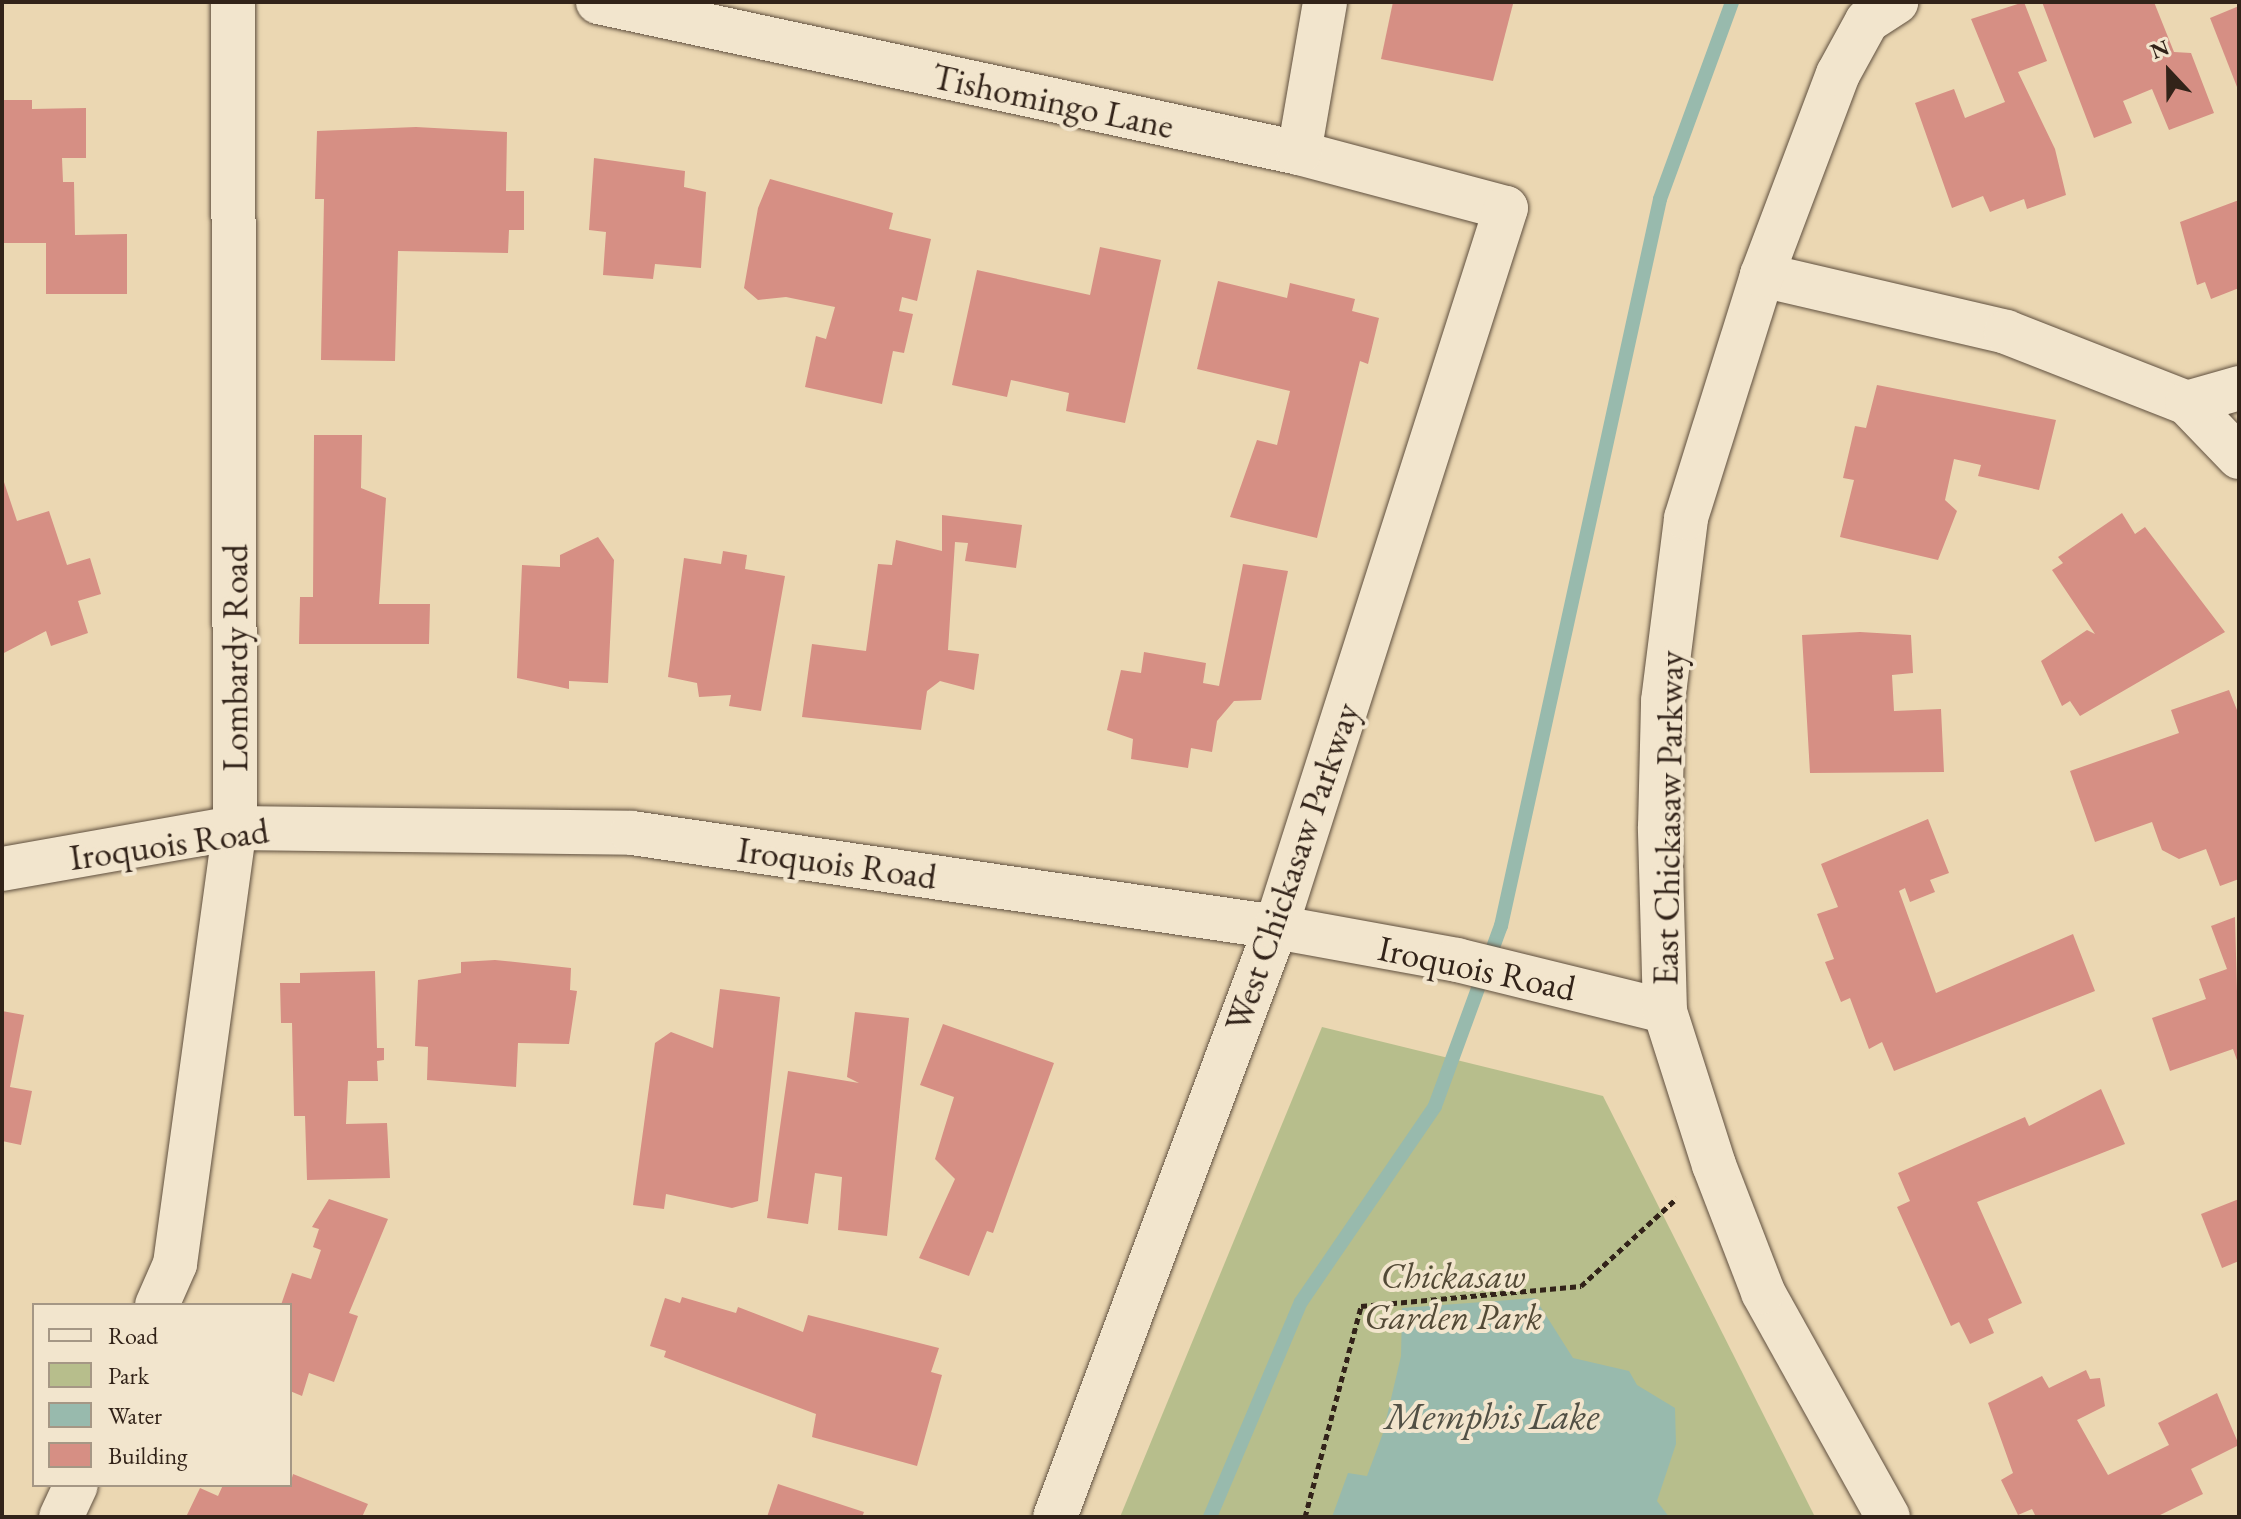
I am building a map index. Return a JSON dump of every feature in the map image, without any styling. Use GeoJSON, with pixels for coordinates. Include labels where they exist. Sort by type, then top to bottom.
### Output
{"type":"FeatureCollection","features":[{"type":"Feature","properties":{"kind":"street","name":"Lombardy Road"},"geometry":{"type":"LineString","coordinates":[[158,1303],[175,1264],[235,828],[233,2]]}},
{"type":"Feature","properties":{"kind":"street","name":"Tishomingo Lane"},"geometry":{"type":"LineString","coordinates":[[598,2],[691,12],[1299,153],[1506,208]]}},
{"type":"Feature","properties":{"kind":"street"},"geometry":{"type":"LineString","coordinates":[[1299,153],[1325,2]]}},
{"type":"Feature","properties":{"kind":"street","name":"East Chickasaw Parkway"},"geometry":{"type":"LineString","coordinates":[[1888,1517],[1763,1292],[1714,1165],[1665,1011],[1663,701],[1686,518],[1762,275],[1838,74],[1867,21],[1896,2]]}},
{"type":"Feature","properties":{"kind":"street","name":"West Chickasaw Parkway"},"geometry":{"type":"LineString","coordinates":[[1055,1517],[1276,927],[1506,208]]}},
{"type":"Feature","properties":{"kind":"street"},"geometry":{"type":"LineString","coordinates":[[1762,275],[2006,332],[2187,403],[2239,457]]}},
{"type":"Feature","properties":{"kind":"street"},"geometry":{"type":"LineString","coordinates":[[2187,403],[2239,388]]}},
{"type":"Feature","properties":{"kind":"street","name":"Iroquois Road"},"geometry":{"type":"LineString","coordinates":[[2,869],[235,828],[632,833],[1276,927],[1457,960],[1665,1011]]}},
{"type":"Feature","properties":{"kind":"street"},"geometry":{"type":"LineString","coordinates":[[61,1517],[75,1487]]}},
{"type":"Feature","properties":{"kind":"path"},"geometry":{"type":"LineString","coordinates":[[1305,1517],[1361,1306],[1581,1286],[1714,1165]]}},
{"type":"Feature","properties":{"kind":"green space","name":"Chickasaw Garden Park"},"geometry":{"type":"Polygon","coordinates":[[[1322,1027],[1603,1096],[1815,1517],[1120,1517],[1322,1027]]]}},
{"type":"Feature","properties":{"kind":"water","name":"Memphis Lake"},"geometry":{"type":"Polygon","coordinates":[[[1535,1298],[1573,1358],[1629,1371],[1637,1385],[1675,1408],[1676,1444],[1657,1501],[1669,1517],[1332,1517],[1348,1473],[1367,1476],[1383,1433],[1401,1356],[1402,1308],[1535,1298]]]}},
{"type":"Feature","properties":{"kind":"building"},"geometry":{"type":"Polygon","coordinates":[[[1393,2],[1513,4],[1493,81],[1381,59],[1393,2]]]}},
{"type":"Feature","properties":{"kind":"building"},"geometry":{"type":"Polygon","coordinates":[[[2024,2],[2047,61],[2018,72],[2055,149],[2066,195],[2027,209],[2024,199],[1990,212],[1983,196],[1952,208],[1915,103],[1954,89],[1965,118],[2005,102],[1971,19],[2024,2]]]}},
{"type":"Feature","properties":{"kind":"building"},"geometry":{"type":"Polygon","coordinates":[[[2042,2],[2154,2],[2174,52],[2191,53],[2214,113],[2169,130],[2152,89],[2123,101],[2132,123],[2094,138],[2042,2]]]}},
{"type":"Feature","properties":{"kind":"building"},"geometry":{"type":"Polygon","coordinates":[[[2239,6],[2239,92],[2210,18],[2239,6]]]}},
{"type":"Feature","properties":{"kind":"building"},"geometry":{"type":"Polygon","coordinates":[[[2,100],[32,100],[32,109],[86,108],[86,158],[62,158],[63,182],[74,182],[75,235],[127,234],[127,294],[46,294],[46,243],[2,243],[2,100]]]}},
{"type":"Feature","properties":{"kind":"building"},"geometry":{"type":"Polygon","coordinates":[[[416,127],[507,132],[506,191],[524,191],[524,230],[509,230],[508,253],[398,251],[395,361],[321,360],[324,199],[315,199],[317,131],[416,127]]]}},
{"type":"Feature","properties":{"kind":"building"},"geometry":{"type":"Polygon","coordinates":[[[594,158],[685,171],[684,187],[706,192],[701,268],[655,264],[653,279],[603,275],[606,232],[589,230],[594,158]]]}},
{"type":"Feature","properties":{"kind":"building"},"geometry":{"type":"Polygon","coordinates":[[[770,179],[893,213],[889,229],[931,239],[917,301],[902,297],[899,311],[913,314],[904,353],[893,351],[882,404],[805,387],[816,336],[826,339],[835,307],[786,297],[758,300],[744,288],[758,208],[770,179]]]}},
{"type":"Feature","properties":{"kind":"building"},"geometry":{"type":"Polygon","coordinates":[[[2239,200],[2239,288],[2211,299],[2205,282],[2197,285],[2180,222],[2239,200]]]}},
{"type":"Feature","properties":{"kind":"building"},"geometry":{"type":"Polygon","coordinates":[[[1100,247],[1161,260],[1125,423],[1066,411],[1069,393],[1011,380],[1007,397],[952,385],[977,270],[1090,295],[1100,247]]]}},
{"type":"Feature","properties":{"kind":"building"},"geometry":{"type":"Polygon","coordinates":[[[1218,281],[1287,298],[1290,283],[1355,299],[1352,311],[1379,318],[1368,364],[1360,361],[1317,538],[1230,517],[1257,440],[1277,445],[1290,391],[1197,369],[1218,281]]]}},
{"type":"Feature","properties":{"kind":"building"},"geometry":{"type":"Polygon","coordinates":[[[1877,385],[2056,420],[2039,490],[1978,476],[1981,465],[1954,459],[1945,500],[1957,511],[1938,560],[1840,537],[1854,480],[1843,478],[1855,426],[1866,428],[1877,385]]]}},
{"type":"Feature","properties":{"kind":"building"},"geometry":{"type":"Polygon","coordinates":[[[314,435],[362,435],[361,488],[386,498],[379,604],[430,604],[429,644],[299,644],[300,597],[313,597],[314,435]]]}},
{"type":"Feature","properties":{"kind":"building"},"geometry":{"type":"Polygon","coordinates":[[[2,476],[17,521],[49,511],[67,565],[90,558],[101,594],[78,601],[88,633],[51,646],[46,631],[2,654],[2,476]]]}},
{"type":"Feature","properties":{"kind":"building"},"geometry":{"type":"Polygon","coordinates":[[[2122,513],[2135,534],[2145,527],[2225,632],[2080,716],[2070,701],[2062,706],[2041,661],[2087,630],[2095,634],[2052,570],[2063,563],[2058,557],[2122,513]]]}},
{"type":"Feature","properties":{"kind":"building"},"geometry":{"type":"Polygon","coordinates":[[[942,515],[1022,525],[1016,568],[965,561],[968,543],[955,542],[948,650],[979,654],[974,690],[940,681],[927,691],[921,730],[802,717],[812,644],[866,651],[878,564],[892,565],[896,540],[942,551],[942,515]]]}},
{"type":"Feature","properties":{"kind":"building"},"geometry":{"type":"Polygon","coordinates":[[[598,537],[614,560],[608,683],[569,681],[569,689],[517,678],[522,565],[560,567],[560,555],[598,537]]]}},
{"type":"Feature","properties":{"kind":"building"},"geometry":{"type":"Polygon","coordinates":[[[723,551],[747,555],[745,569],[785,576],[761,711],[729,706],[731,695],[699,697],[697,683],[668,677],[684,558],[721,564],[723,551]]]}},
{"type":"Feature","properties":{"kind":"building"},"geometry":{"type":"Polygon","coordinates":[[[1243,564],[1288,571],[1261,700],[1234,701],[1217,721],[1212,752],[1191,748],[1188,768],[1131,759],[1133,739],[1107,730],[1121,670],[1141,673],[1144,652],[1206,663],[1203,683],[1219,686],[1243,564]]]}},
{"type":"Feature","properties":{"kind":"building"},"geometry":{"type":"Polygon","coordinates":[[[1860,632],[1911,635],[1913,673],[1892,675],[1894,711],[1941,709],[1944,772],[1810,773],[1802,635],[1860,632]]]}},
{"type":"Feature","properties":{"kind":"building"},"geometry":{"type":"Polygon","coordinates":[[[2229,690],[2239,715],[2239,879],[2220,886],[2206,849],[2179,859],[2162,850],[2152,822],[2095,842],[2070,771],[2179,733],[2171,710],[2229,690]]]}},
{"type":"Feature","properties":{"kind":"building"},"geometry":{"type":"Polygon","coordinates":[[[1928,819],[1949,873],[1930,880],[1935,892],[1910,902],[1905,888],[1899,891],[1936,993],[2073,934],[2095,991],[1894,1071],[1882,1042],[1869,1049],[1850,998],[1841,1002],[1825,962],[1834,959],[1817,914],[1838,907],[1821,864],[1928,819]]]}},
{"type":"Feature","properties":{"kind":"building"},"geometry":{"type":"Polygon","coordinates":[[[2235,917],[2239,1066],[2233,1049],[2170,1071],[2152,1018],[2206,999],[2199,979],[2227,969],[2211,926],[2235,917]]]}},
{"type":"Feature","properties":{"kind":"building"},"geometry":{"type":"Polygon","coordinates":[[[495,960],[571,968],[570,990],[577,991],[569,1044],[518,1043],[516,1087],[427,1080],[428,1047],[415,1046],[418,980],[461,973],[461,962],[495,960]]]}},
{"type":"Feature","properties":{"kind":"building"},"geometry":{"type":"Polygon","coordinates":[[[375,971],[377,1048],[384,1048],[384,1060],[377,1061],[378,1081],[348,1081],[346,1124],[387,1123],[390,1178],[307,1180],[305,1116],[294,1116],[292,1023],[281,1023],[280,983],[300,983],[300,973],[375,971]]]}},
{"type":"Feature","properties":{"kind":"building"},"geometry":{"type":"Polygon","coordinates":[[[720,989],[780,997],[758,1201],[732,1208],[666,1194],[664,1209],[633,1205],[655,1043],[671,1032],[713,1048],[720,989]]]}},
{"type":"Feature","properties":{"kind":"building"},"geometry":{"type":"Polygon","coordinates":[[[2,1011],[24,1015],[10,1087],[32,1091],[21,1145],[2,1141],[2,1011]]]}},
{"type":"Feature","properties":{"kind":"building"},"geometry":{"type":"Polygon","coordinates":[[[855,1012],[909,1018],[887,1236],[838,1230],[842,1177],[815,1173],[808,1224],[767,1218],[788,1071],[859,1083],[847,1077],[855,1012]]]}},
{"type":"Feature","properties":{"kind":"building"},"geometry":{"type":"Polygon","coordinates":[[[943,1024],[1054,1063],[993,1233],[987,1231],[969,1276],[919,1258],[955,1179],[935,1159],[954,1097],[920,1085],[943,1024]]]}},
{"type":"Feature","properties":{"kind":"building"},"geometry":{"type":"Polygon","coordinates":[[[2101,1089],[2125,1144],[1977,1202],[2022,1303],[1988,1319],[1994,1333],[1970,1344],[1959,1322],[1951,1326],[1897,1207],[1910,1201],[1898,1173],[2025,1117],[2029,1126],[2101,1089]]]}},
{"type":"Feature","properties":{"kind":"building"},"geometry":{"type":"Polygon","coordinates":[[[329,1199],[388,1219],[349,1313],[358,1316],[334,1382],[309,1373],[302,1396],[292,1392],[292,1303],[282,1303],[292,1273],[311,1279],[321,1250],[313,1247],[319,1229],[312,1227],[329,1199]]]}},
{"type":"Feature","properties":{"kind":"building"},"geometry":{"type":"Polygon","coordinates":[[[2239,1199],[2239,1261],[2222,1268],[2201,1214],[2239,1199]]]}},
{"type":"Feature","properties":{"kind":"building"},"geometry":{"type":"Polygon","coordinates":[[[682,1297],[736,1313],[738,1307],[803,1332],[808,1315],[939,1348],[931,1372],[942,1375],[917,1466],[812,1437],[816,1414],[664,1357],[666,1351],[650,1346],[665,1298],[680,1303],[682,1297]]]}},
{"type":"Feature","properties":{"kind":"building"},"geometry":{"type":"Polygon","coordinates":[[[2086,1370],[2090,1379],[2100,1378],[2105,1406],[2077,1420],[2108,1475],[2169,1445],[2158,1423],[2217,1393],[2239,1445],[2191,1469],[2203,1494],[2156,1517],[2036,1517],[2032,1509],[2018,1515],[2001,1480],[2013,1473],[1988,1403],[2042,1376],[2049,1388],[2086,1370]]]}},
{"type":"Feature","properties":{"kind":"building"},"geometry":{"type":"Polygon","coordinates":[[[293,1474],[368,1504],[362,1517],[186,1517],[200,1488],[218,1496],[222,1487],[292,1487],[293,1474]]]}},
{"type":"Feature","properties":{"kind":"building"},"geometry":{"type":"Polygon","coordinates":[[[778,1484],[864,1512],[862,1517],[767,1517],[778,1484]]]}},
{"type":"Feature","properties":{"kind":"waterway"},"geometry":{"type":"LineString","coordinates":[[1210,1517],[1301,1302],[1435,1106],[1501,926],[1660,199],[1732,2]]}}]}
